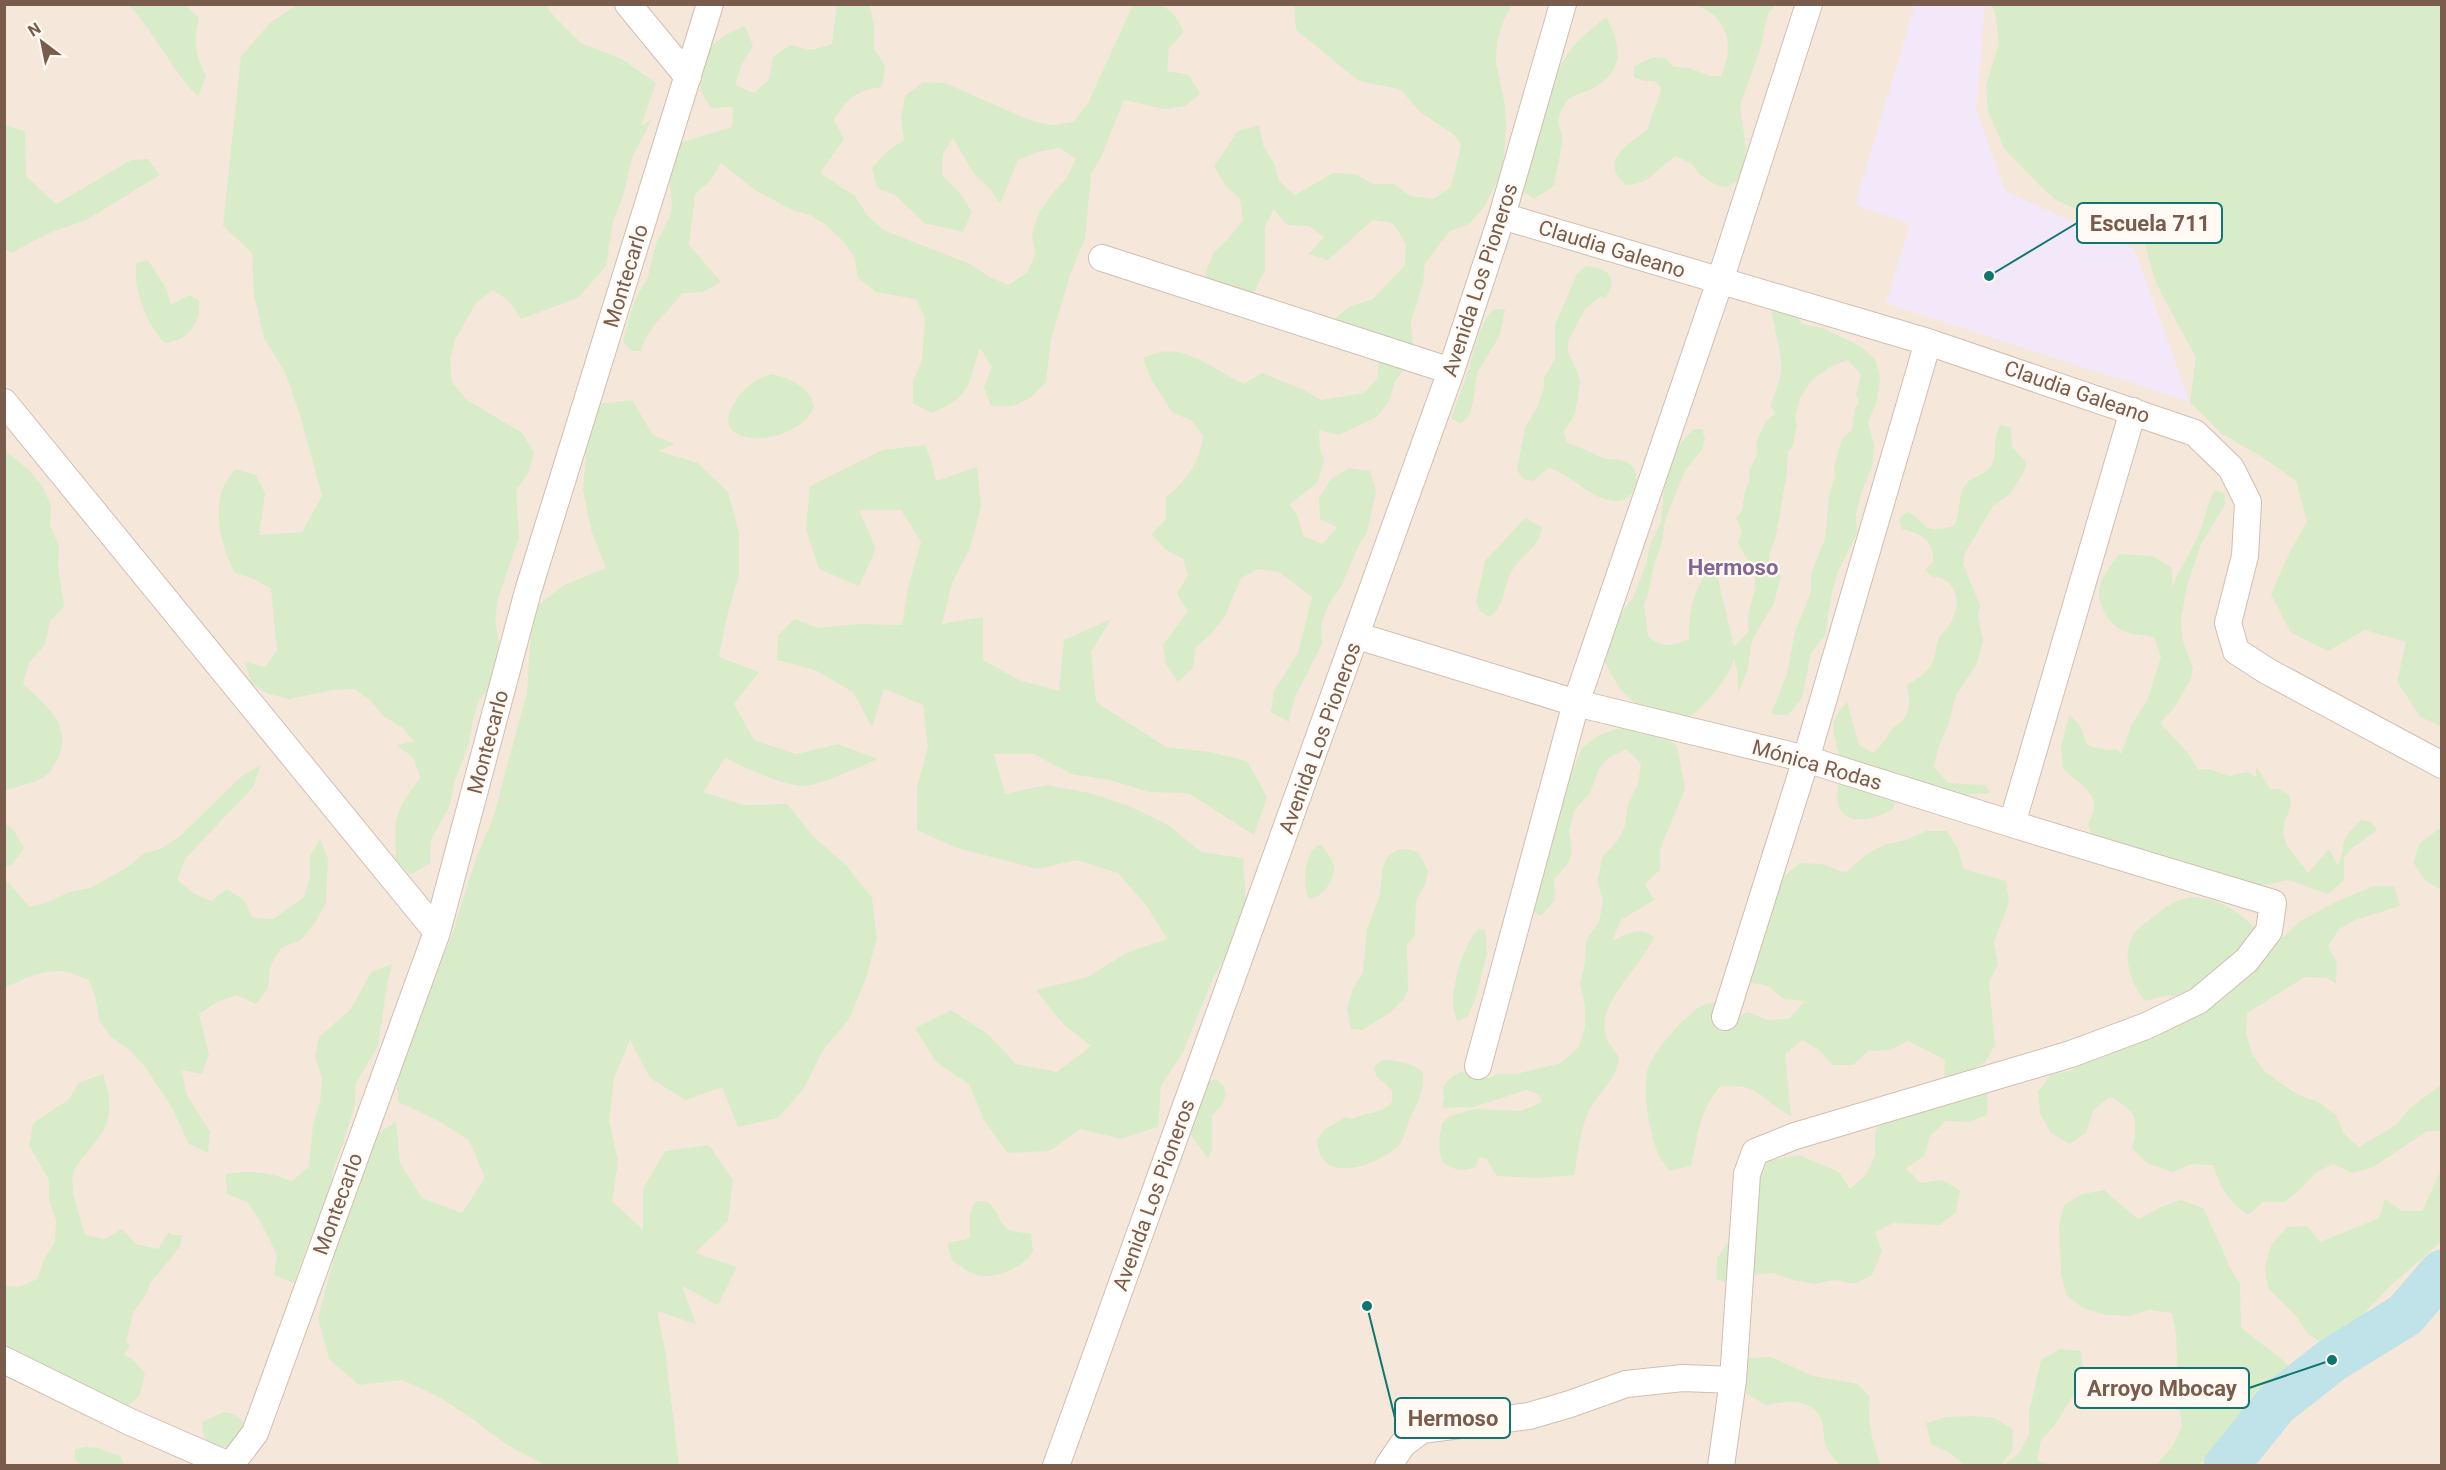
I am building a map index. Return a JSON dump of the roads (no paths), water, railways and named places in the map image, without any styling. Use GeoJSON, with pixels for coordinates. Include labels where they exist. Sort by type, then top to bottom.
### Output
{"type":"FeatureCollection","features":[{"type":"Feature","properties":{"kind":"street"},"geometry":{"type":"LineString","coordinates":[[628,4],[688,76]]}},
{"type":"Feature","properties":{"kind":"street","name":"Montecarlo"},"geometry":{"type":"LineString","coordinates":[[230,1465],[255,1433],[437,932],[528,591],[710,4]]}},
{"type":"Feature","properties":{"kind":"street","name":"Avenida Los Pioneros"},"geometry":{"type":"LineString","coordinates":[[1056,1466],[1358,636],[1451,371],[1502,216],[1563,4]]}},
{"type":"Feature","properties":{"kind":"street"},"geometry":{"type":"LineString","coordinates":[[1478,1066],[1576,703],[1720,281],[1809,4]]}},
{"type":"Feature","properties":{"kind":"street","name":"Claudia Galeano"},"geometry":{"type":"LineString","coordinates":[[1502,216],[1928,342],[2195,433],[2231,468],[2248,502],[2245,556],[2228,623],[2236,651],[2267,671],[2442,765]]}},
{"type":"Feature","properties":{"kind":"street"},"geometry":{"type":"LineString","coordinates":[[1102,258],[1451,371]]}},
{"type":"Feature","properties":{"kind":"street"},"geometry":{"type":"LineString","coordinates":[[1725,1017],[1806,759],[1928,342]]}},
{"type":"Feature","properties":{"kind":"street"},"geometry":{"type":"LineString","coordinates":[[4,402],[437,932]]}},
{"type":"Feature","properties":{"kind":"street"},"geometry":{"type":"LineString","coordinates":[[2012,824],[2133,411]]}},
{"type":"Feature","properties":{"kind":"street","name":"Mónica Rodas"},"geometry":{"type":"LineString","coordinates":[[1358,636],[1576,703],[1806,759],[2273,903],[2269,931],[2247,960],[2198,1001],[2146,1026],[2071,1054],[1795,1136],[1755,1152],[1746,1174],[1732,1380]]}},
{"type":"Feature","properties":{"kind":"street"},"geometry":{"type":"LineString","coordinates":[[4,1360],[130,1422],[230,1465]]}},
{"type":"Feature","properties":{"kind":"street"},"geometry":{"type":"LineString","coordinates":[[1388,1466],[1403,1444],[1422,1430],[1529,1416],[1626,1384],[1683,1378],[1732,1380],[1721,1466]]}},
{"type":"Feature","properties":{"kind":"waterway"},"geometry":{"type":"LineString","coordinates":[[2226,1466],[2276,1404],[2332,1360],[2405,1315],[2442,1272]]}},
{"type":"Feature","properties":{"kind":"place","name":"Escuela 711"},"geometry":{"type":"Point","coordinates":[1989,276]}},
{"type":"Feature","properties":{"kind":"place","name":"Hermoso"},"geometry":{"type":"Point","coordinates":[1367,1306]}},
{"type":"Feature","properties":{"kind":"place","name":"Arroyo Mbocay"},"geometry":{"type":"Point","coordinates":[2332,1360]}},
{"type":"Feature","properties":{"kind":"district","name":"Hermoso"},"geometry":{"type":"Point","coordinates":[1733,567]}}]}
